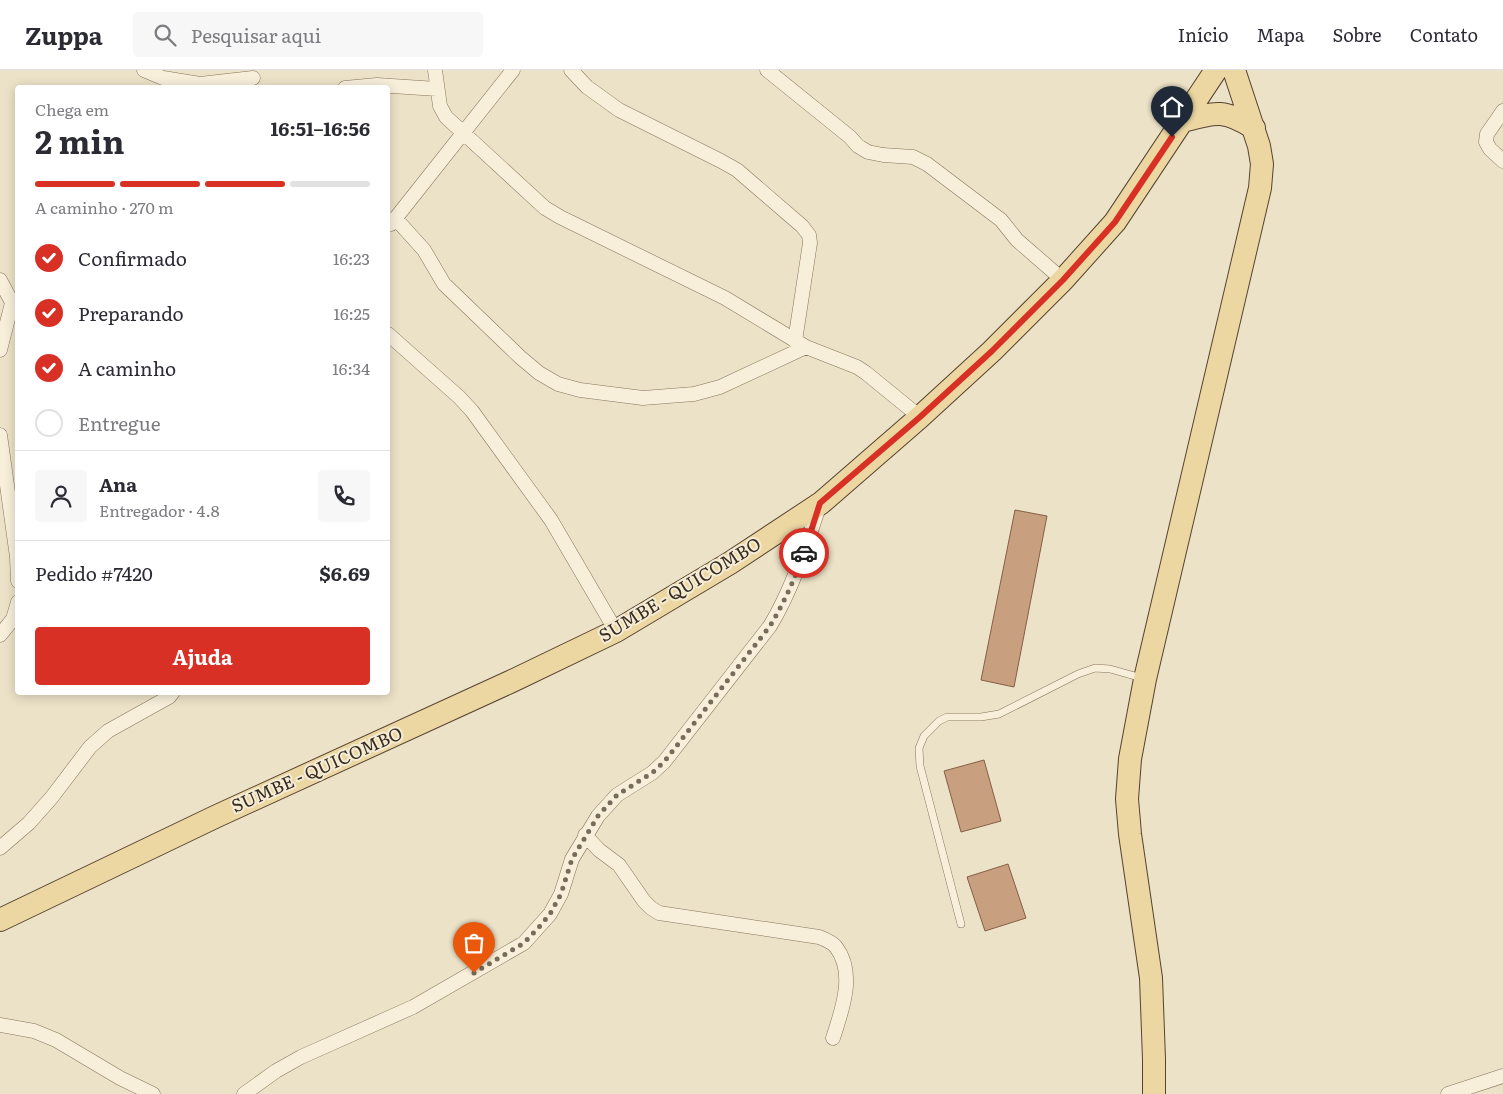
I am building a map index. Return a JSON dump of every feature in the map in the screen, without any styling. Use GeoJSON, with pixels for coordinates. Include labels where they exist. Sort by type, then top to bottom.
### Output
{"type":"FeatureCollection","features":[{"type":"Feature","properties":{"kind":"main road","name":"SUMBE - QUICOMBO"},"geometry":{"type":"LineString","coordinates":[[0,920],[216,816],[510,682],[616,631],[730,563],[820,503],[920,417],[992,351],[1063,280],[1115,222],[1216,70]]}},
{"type":"Feature","properties":{"kind":"main road"},"geometry":{"type":"LineString","coordinates":[[1154,1094],[1151,978],[1130,834],[1127,798],[1130,759],[1145,679],[1260,188],[1262,164],[1259,146],[1234,70]]}},
{"type":"Feature","properties":{"kind":"main road"},"geometry":{"type":"LineString","coordinates":[[1183,121],[1219,113],[1236,116],[1254,128]]}},
{"type":"Feature","properties":{"kind":"street"},"geometry":{"type":"LineString","coordinates":[[144,70],[163,78],[200,84],[254,78]]}},
{"type":"Feature","properties":{"kind":"street"},"geometry":{"type":"LineString","coordinates":[[434,70],[440,106],[446,117],[552,213],[725,298],[800,344],[857,367],[920,417]]}},
{"type":"Feature","properties":{"kind":"street"},"geometry":{"type":"LineString","coordinates":[[512,70],[463,134],[390,222],[424,250],[444,284],[520,357],[539,373],[558,384],[580,390],[642,398],[694,394],[720,387],[800,344]]}},
{"type":"Feature","properties":{"kind":"street"},"geometry":{"type":"LineString","coordinates":[[571,70],[588,87],[619,110],[737,170],[802,226],[809,235],[810,243],[800,344]]}},
{"type":"Feature","properties":{"kind":"street"},"geometry":{"type":"LineString","coordinates":[[768,70],[850,137],[858,146],[868,152],[913,157],[928,164],[1001,220],[1017,240],[1063,280]]}},
{"type":"Feature","properties":{"kind":"street"},"geometry":{"type":"LineString","coordinates":[[390,86],[437,89]]}},
{"type":"Feature","properties":{"kind":"street"},"geometry":{"type":"LineString","coordinates":[[1503,111],[1487,134],[1486,142],[1490,149],[1503,161]]}},
{"type":"Feature","properties":{"kind":"street"},"geometry":{"type":"LineString","coordinates":[[0,280],[15,308],[2,334],[0,350]]}},
{"type":"Feature","properties":{"kind":"street"},"geometry":{"type":"LineString","coordinates":[[390,336],[459,397],[477,417],[552,520],[616,631]]}},
{"type":"Feature","properties":{"kind":"street"},"geometry":{"type":"LineString","coordinates":[[0,435],[15,542]]}},
{"type":"Feature","properties":{"kind":"street"},"geometry":{"type":"LineString","coordinates":[[244,1094],[284,1066],[413,1006],[524,943],[550,914],[561,894],[572,859],[598,816],[617,795],[644,779],[664,762],[770,626],[798,569],[820,503]]}},
{"type":"Feature","properties":{"kind":"street"},"geometry":{"type":"LineString","coordinates":[[0,635],[13,619],[15,612]]}},
{"type":"Feature","properties":{"kind":"street"},"geometry":{"type":"LineString","coordinates":[[0,848],[29,823],[52,797],[90,746],[108,731],[171,695]]}},
{"type":"Feature","properties":{"kind":"street"},"geometry":{"type":"LineString","coordinates":[[585,835],[599,850],[619,866],[644,901],[659,913],[819,937],[835,946],[844,965],[846,996],[833,1038]]}},
{"type":"Feature","properties":{"kind":"street"},"geometry":{"type":"LineString","coordinates":[[0,1025],[34,1031],[56,1040],[120,1078],[153,1094]]}},
{"type":"Feature","properties":{"kind":"street"},"geometry":{"type":"LineString","coordinates":[[1448,1094],[1503,1076]]}},
{"type":"Feature","properties":{"kind":"lane"},"geometry":{"type":"LineString","coordinates":[[962,924],[920,766],[919,748],[924,736],[939,720],[947,717],[981,717],[999,714],[1078,674],[1095,668],[1110,669],[1145,679]]}},
{"type":"Feature","properties":{"kind":"building"},"geometry":{"type":"Polygon","coordinates":[[[1015,510],[1047,516],[1014,687],[981,680],[1015,510]]]}},
{"type":"Feature","properties":{"kind":"building"},"geometry":{"type":"Polygon","coordinates":[[[984,760],[1001,821],[961,832],[944,771],[984,760]]]}},
{"type":"Feature","properties":{"kind":"building"},"geometry":{"type":"Polygon","coordinates":[[[1008,864],[1026,918],[985,931],[967,877],[1008,864]]]}},
{"type":"Feature","properties":{"kind":"way so far"},"geometry":{"type":"LineString","coordinates":[[474,973],[524,943],[550,914],[561,894],[572,859],[598,816],[617,795],[652,773],[678,745],[770,626],[778,613],[804,553]]}},
{"type":"Feature","properties":{"kind":"route"},"geometry":{"type":"LineString","coordinates":[[804,553],[820,503],[920,417],[992,351],[1063,280],[1115,222],[1172,137]]}}]}
